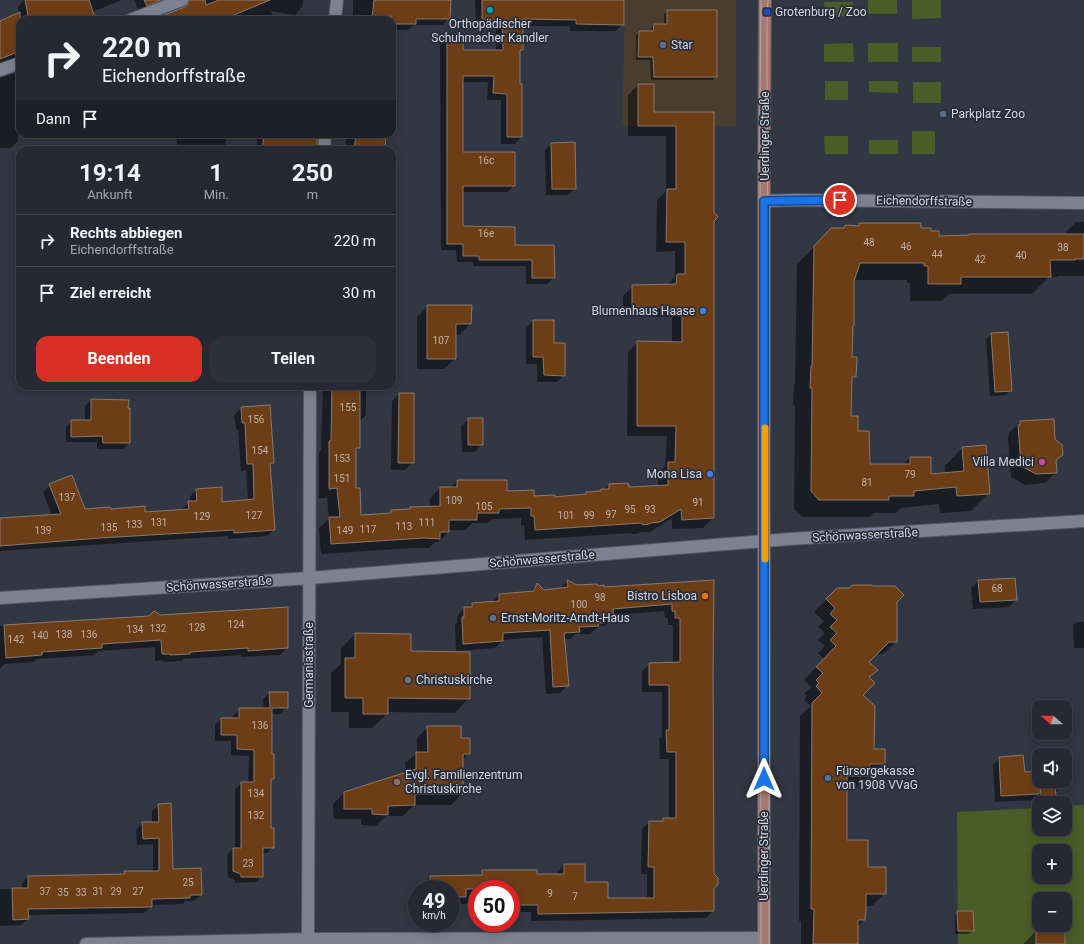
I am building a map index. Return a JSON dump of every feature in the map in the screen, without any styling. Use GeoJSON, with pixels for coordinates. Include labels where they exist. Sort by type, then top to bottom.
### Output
{"type":"FeatureCollection","features":[{"type":"Feature","properties":{"kind":"main road","name":"Uerdinger Straße"},"geometry":{"type":"LineString","coordinates":[[764,941],[765,0]]}},
{"type":"Feature","properties":{"kind":"street"},"geometry":{"type":"LineString","coordinates":[[140,16],[182,0]]}},
{"type":"Feature","properties":{"kind":"street"},"geometry":{"type":"LineString","coordinates":[[335,16],[337,0]]}},
{"type":"Feature","properties":{"kind":"street"},"geometry":{"type":"LineString","coordinates":[[0,70],[16,64]]}},
{"type":"Feature","properties":{"kind":"street","name":"Eichendorffstraße"},"geometry":{"type":"LineString","coordinates":[[764,201],[1084,203]]}},
{"type":"Feature","properties":{"kind":"street","name":"Germaniastraße"},"geometry":{"type":"LineString","coordinates":[[308,941],[310,390]]}},
{"type":"Feature","properties":{"kind":"street","name":"Schönwasserstraße"},"geometry":{"type":"LineString","coordinates":[[0,598],[310,578],[765,541],[1084,521]]}},
{"type":"Feature","properties":{"kind":"street"},"geometry":{"type":"LineString","coordinates":[[86,944],[308,941],[764,941]]}},
{"type":"Feature","properties":{"kind":"shaded area"},"geometry":{"type":"Polygon","coordinates":[[[625,0],[736,0],[736,126],[622,126],[625,0]]]}},
{"type":"Feature","properties":{"kind":"green space"},"geometry":{"type":"Polygon","coordinates":[[[868,0],[897,0],[897,14],[868,14],[868,0]]]}},
{"type":"Feature","properties":{"kind":"green space"},"geometry":{"type":"Polygon","coordinates":[[[912,0],[941,0],[941,18],[912,19],[912,0]]]}},
{"type":"Feature","properties":{"kind":"green space"},"geometry":{"type":"Polygon","coordinates":[[[824,2],[853,2],[853,16],[825,17],[824,2]]]}},
{"type":"Feature","properties":{"kind":"green space"},"geometry":{"type":"Polygon","coordinates":[[[853,43],[854,62],[824,62],[824,44],[853,43]]]}},
{"type":"Feature","properties":{"kind":"green space"},"geometry":{"type":"Polygon","coordinates":[[[868,43],[898,43],[898,62],[868,62],[868,43]]]}},
{"type":"Feature","properties":{"kind":"green space"},"geometry":{"type":"Polygon","coordinates":[[[912,47],[941,47],[941,62],[912,62],[912,47]]]}},
{"type":"Feature","properties":{"kind":"green space"},"geometry":{"type":"Polygon","coordinates":[[[825,81],[848,81],[848,100],[825,100],[825,81]]]}},
{"type":"Feature","properties":{"kind":"green space"},"geometry":{"type":"Polygon","coordinates":[[[869,81],[898,81],[898,93],[869,92],[869,81]]]}},
{"type":"Feature","properties":{"kind":"green space"},"geometry":{"type":"Polygon","coordinates":[[[913,82],[941,82],[941,103],[913,103],[913,82]]]}},
{"type":"Feature","properties":{"kind":"green space"},"geometry":{"type":"Polygon","coordinates":[[[912,131],[935,131],[935,154],[912,154],[912,131]]]}},
{"type":"Feature","properties":{"kind":"green space"},"geometry":{"type":"Polygon","coordinates":[[[824,136],[848,136],[848,154],[825,154],[824,136]]]}},
{"type":"Feature","properties":{"kind":"green space"},"geometry":{"type":"Polygon","coordinates":[[[869,140],[898,140],[898,154],[869,154],[869,140]]]}},
{"type":"Feature","properties":{"kind":"green space"},"geometry":{"type":"Polygon","coordinates":[[[1084,805],[1084,944],[958,944],[957,812],[1032,808],[1032,836],[1072,836],[1072,806],[1084,805]]]}},
{"type":"Feature","properties":{"kind":"building"},"geometry":{"type":"Polygon","coordinates":[[[25,0],[89,0],[95,16],[28,16],[25,0]]]}},
{"type":"Feature","properties":{"kind":"building"},"geometry":{"type":"Polygon","coordinates":[[[144,0],[161,0],[147,6],[144,0]]]}},
{"type":"Feature","properties":{"kind":"building"},"geometry":{"type":"Polygon","coordinates":[[[189,0],[205,0],[206,5],[219,0],[270,0],[232,16],[162,16],[185,7],[189,0]]]}},
{"type":"Feature","properties":{"kind":"building"},"geometry":{"type":"Polygon","coordinates":[[[374,0],[451,0],[450,19],[416,19],[416,24],[396,24],[396,16],[372,16],[374,0]]]}},
{"type":"Feature","properties":{"kind":"building"},"geometry":{"type":"Polygon","coordinates":[[[482,0],[624,0],[624,25],[576,24],[576,20],[523,19],[523,50],[520,50],[520,84],[522,84],[522,137],[507,137],[507,94],[493,93],[494,76],[463,76],[463,152],[515,152],[515,186],[463,186],[463,226],[515,227],[515,245],[554,245],[555,278],[532,278],[532,260],[479,260],[479,256],[463,256],[463,244],[447,244],[447,37],[463,37],[463,50],[503,50],[502,20],[482,19],[482,0]]]}},
{"type":"Feature","properties":{"kind":"building"},"geometry":{"type":"Polygon","coordinates":[[[667,10],[717,10],[717,77],[654,77],[653,57],[638,57],[639,31],[653,31],[654,24],[667,24],[667,10]]]}},
{"type":"Feature","properties":{"kind":"building"},"geometry":{"type":"Polygon","coordinates":[[[20,12],[20,16],[16,16],[16,53],[0,59],[0,21],[20,12]]]}},
{"type":"Feature","properties":{"kind":"building"},"geometry":{"type":"Polygon","coordinates":[[[638,84],[654,84],[654,112],[714,112],[714,212],[718,217],[714,221],[714,518],[682,520],[681,509],[660,522],[643,525],[641,523],[535,530],[534,516],[531,516],[531,508],[499,509],[499,513],[477,513],[477,520],[449,520],[449,532],[440,532],[440,539],[424,538],[331,544],[329,517],[340,517],[337,488],[329,489],[329,441],[331,441],[332,390],[360,390],[360,448],[356,448],[356,488],[360,488],[361,515],[391,513],[391,510],[410,509],[410,507],[440,506],[440,487],[457,487],[457,480],[507,480],[507,491],[534,490],[534,496],[555,495],[555,497],[601,491],[601,489],[609,489],[609,484],[628,483],[629,487],[668,485],[668,462],[675,462],[676,426],[637,426],[637,341],[682,342],[682,308],[632,307],[632,285],[676,284],[677,274],[685,274],[685,242],[666,242],[667,189],[676,189],[676,126],[638,126],[638,84]]]}},
{"type":"Feature","properties":{"kind":"building"},"geometry":{"type":"Polygon","coordinates":[[[264,138],[317,138],[317,146],[262,146],[264,138]]]}},
{"type":"Feature","properties":{"kind":"building"},"geometry":{"type":"Polygon","coordinates":[[[356,138],[386,138],[385,146],[354,146],[356,138]]]}},
{"type":"Feature","properties":{"kind":"building"},"geometry":{"type":"Polygon","coordinates":[[[575,142],[576,189],[552,189],[551,143],[575,142]]]}},
{"type":"Feature","properties":{"kind":"building"},"geometry":{"type":"Polygon","coordinates":[[[859,223],[921,223],[921,228],[931,228],[931,231],[939,231],[939,236],[969,234],[1084,234],[1084,259],[1050,260],[1051,277],[961,277],[961,284],[928,284],[928,266],[924,266],[924,263],[860,263],[854,281],[852,357],[857,357],[856,377],[852,377],[851,416],[858,416],[858,431],[869,431],[870,464],[910,464],[910,457],[931,457],[931,474],[964,471],[962,447],[986,445],[990,494],[957,496],[956,487],[914,491],[914,496],[889,496],[889,500],[819,500],[811,491],[812,388],[810,388],[812,366],[814,246],[831,228],[844,228],[845,225],[859,226],[859,223]]]}},
{"type":"Feature","properties":{"kind":"building"},"geometry":{"type":"Polygon","coordinates":[[[427,305],[472,305],[471,324],[456,324],[456,359],[427,359],[427,305]]]}},
{"type":"Feature","properties":{"kind":"building"},"geometry":{"type":"Polygon","coordinates":[[[533,320],[554,320],[554,343],[565,343],[565,376],[544,375],[543,357],[533,357],[533,320]]]}},
{"type":"Feature","properties":{"kind":"building"},"geometry":{"type":"Polygon","coordinates":[[[1008,332],[1012,391],[995,392],[991,333],[1008,332]]]}},
{"type":"Feature","properties":{"kind":"building"},"geometry":{"type":"Polygon","coordinates":[[[399,393],[414,393],[414,463],[398,463],[399,393]]]}},
{"type":"Feature","properties":{"kind":"building"},"geometry":{"type":"Polygon","coordinates":[[[91,399],[129,400],[130,443],[103,443],[102,436],[71,437],[71,420],[91,420],[91,399]]]}},
{"type":"Feature","properties":{"kind":"building"},"geometry":{"type":"Polygon","coordinates":[[[270,405],[274,463],[270,463],[275,530],[234,533],[234,530],[0,546],[0,518],[61,514],[49,484],[72,475],[85,509],[110,507],[111,509],[145,506],[145,512],[189,509],[188,501],[197,501],[196,489],[222,487],[222,502],[254,499],[253,464],[247,464],[245,423],[242,423],[241,407],[270,405]]]}},
{"type":"Feature","properties":{"kind":"building"},"geometry":{"type":"Polygon","coordinates":[[[468,418],[483,418],[483,445],[468,445],[468,418]]]}},
{"type":"Feature","properties":{"kind":"building"},"geometry":{"type":"Polygon","coordinates":[[[1054,419],[1055,439],[1062,445],[1063,455],[1056,460],[1057,473],[1036,474],[1021,466],[1018,425],[1020,425],[1020,421],[1054,419]]]}},
{"type":"Feature","properties":{"kind":"building"},"geometry":{"type":"Polygon","coordinates":[[[1015,578],[1017,600],[980,602],[978,580],[1015,578]]]}},
{"type":"Feature","properties":{"kind":"building"},"geometry":{"type":"Polygon","coordinates":[[[567,580],[577,585],[597,584],[598,586],[604,585],[604,587],[714,580],[714,874],[718,878],[718,884],[714,889],[714,911],[538,914],[538,905],[520,905],[520,880],[468,880],[466,897],[460,897],[460,880],[430,880],[430,876],[482,875],[482,870],[537,870],[537,874],[564,874],[564,864],[585,864],[585,882],[608,882],[608,898],[654,898],[654,867],[648,867],[649,821],[663,821],[663,818],[676,818],[676,752],[667,752],[666,730],[669,730],[669,685],[649,685],[649,663],[680,662],[680,618],[675,618],[675,611],[672,611],[672,604],[613,609],[614,619],[605,619],[604,623],[598,623],[599,626],[579,627],[580,632],[564,633],[569,686],[553,687],[550,630],[503,633],[503,641],[463,644],[462,617],[464,617],[464,607],[472,607],[472,603],[499,601],[499,594],[534,591],[537,583],[544,590],[568,587],[567,580]]]}},
{"type":"Feature","properties":{"kind":"building"},"geometry":{"type":"Polygon","coordinates":[[[852,585],[895,586],[904,595],[897,602],[897,642],[889,642],[869,662],[878,670],[869,677],[875,683],[863,695],[875,706],[874,749],[885,749],[885,764],[870,764],[869,776],[847,776],[847,840],[868,840],[868,867],[886,867],[886,894],[866,894],[865,920],[858,920],[858,944],[813,944],[814,909],[811,909],[812,703],[822,693],[816,686],[819,683],[816,680],[823,673],[816,667],[836,646],[830,640],[837,633],[830,627],[837,620],[830,614],[835,608],[826,599],[837,588],[849,588],[852,585]]]}},
{"type":"Feature","properties":{"kind":"building"},"geometry":{"type":"Polygon","coordinates":[[[288,607],[288,648],[248,651],[248,648],[190,652],[190,654],[170,655],[162,654],[161,640],[102,644],[102,648],[42,652],[42,655],[6,658],[4,625],[149,616],[154,611],[160,615],[288,607]]]}},
{"type":"Feature","properties":{"kind":"building","name":"Christuskirche"},"geometry":{"type":"Polygon","coordinates":[[[355,633],[411,634],[411,651],[470,652],[470,699],[388,698],[388,714],[363,714],[363,698],[345,698],[345,658],[355,658],[355,633]]]}},
{"type":"Feature","properties":{"kind":"building"},"geometry":{"type":"Polygon","coordinates":[[[269,692],[288,692],[288,708],[272,708],[272,754],[274,754],[274,779],[271,779],[271,828],[274,828],[274,848],[263,848],[263,877],[241,877],[241,874],[233,871],[233,848],[241,848],[241,782],[254,782],[254,750],[237,749],[237,735],[221,735],[221,718],[239,718],[239,708],[270,708],[269,692]]]}},
{"type":"Feature","properties":{"kind":"building"},"geometry":{"type":"Polygon","coordinates":[[[427,726],[461,726],[461,738],[470,738],[470,754],[463,754],[463,794],[415,794],[415,805],[388,806],[388,815],[372,814],[372,809],[344,809],[344,792],[416,769],[416,752],[428,752],[427,726]]]}},
{"type":"Feature","properties":{"kind":"building"},"geometry":{"type":"Polygon","coordinates":[[[1023,755],[1025,772],[1032,772],[1032,788],[1039,788],[1039,794],[1001,796],[999,757],[1023,755]]]}},
{"type":"Feature","properties":{"kind":"building"},"geometry":{"type":"Polygon","coordinates":[[[1040,788],[1055,788],[1056,796],[1041,796],[1040,788]]]}},
{"type":"Feature","properties":{"kind":"building"},"geometry":{"type":"Polygon","coordinates":[[[171,803],[173,869],[201,868],[202,895],[190,895],[190,898],[152,899],[152,907],[28,909],[29,919],[13,920],[12,888],[28,888],[28,876],[125,874],[124,871],[159,871],[159,838],[143,839],[142,822],[159,822],[158,804],[171,803]]]}},
{"type":"Feature","properties":{"kind":"building"},"geometry":{"type":"Polygon","coordinates":[[[957,911],[973,911],[974,931],[958,931],[957,911]]]}},
{"type":"Feature","properties":{"kind":"building"},"geometry":{"type":"Polygon","coordinates":[[[1036,932],[1065,932],[1065,944],[1036,944],[1036,932]]]}},
{"type":"Feature","properties":{"kind":"tram line"},"geometry":{"type":"LineString","coordinates":[[761,0],[761,944]]}},
{"type":"Feature","properties":{"kind":"tram line"},"geometry":{"type":"LineString","coordinates":[[768,0],[769,944]]}},
{"type":"Feature","properties":{"kind":"slow traffic"},"geometry":{"type":"LineString","coordinates":[[765,428],[765,559]]}},
{"type":"Feature","properties":{"kind":"place","name":"Orthopädischer Schuhmacher Kandler"},"geometry":{"type":"Point","coordinates":[490,10]}},
{"type":"Feature","properties":{"kind":"place","name":"Grotenburg / Zoo"},"geometry":{"type":"Point","coordinates":[767,12]}},
{"type":"Feature","properties":{"kind":"place","name":"Star"},"geometry":{"type":"Point","coordinates":[663,45]}},
{"type":"Feature","properties":{"kind":"place","name":"Parkplatz Zoo"},"geometry":{"type":"Point","coordinates":[943,114]}},
{"type":"Feature","properties":{"kind":"place","name":"Blumenhaus Haase"},"geometry":{"type":"Point","coordinates":[703,311]}},
{"type":"Feature","properties":{"kind":"place","name":"Villa Medici"},"geometry":{"type":"Point","coordinates":[1042,462]}},
{"type":"Feature","properties":{"kind":"place","name":"Mona Lisa"},"geometry":{"type":"Point","coordinates":[710,474]}},
{"type":"Feature","properties":{"kind":"place","name":"Bistro Lisboa"},"geometry":{"type":"Point","coordinates":[705,596]}},
{"type":"Feature","properties":{"kind":"place","name":"Ernst-Moritz-Arndt-Haus"},"geometry":{"type":"Point","coordinates":[493,618]}},
{"type":"Feature","properties":{"kind":"place","name":"Christuskirche"},"geometry":{"type":"Point","coordinates":[408,680]}},
{"type":"Feature","properties":{"kind":"place","name":"Fürsorgekasse von 1908 VVaG"},"geometry":{"type":"Point","coordinates":[828,778]}},
{"type":"Feature","properties":{"kind":"place","name":"Evgl. Familienzentrum Christuskirche"},"geometry":{"type":"Point","coordinates":[397,782]}},
{"type":"Feature","properties":{"kind":"route"},"geometry":{"type":"LineString","coordinates":[[764,779],[764,201],[840,200]]}}]}
